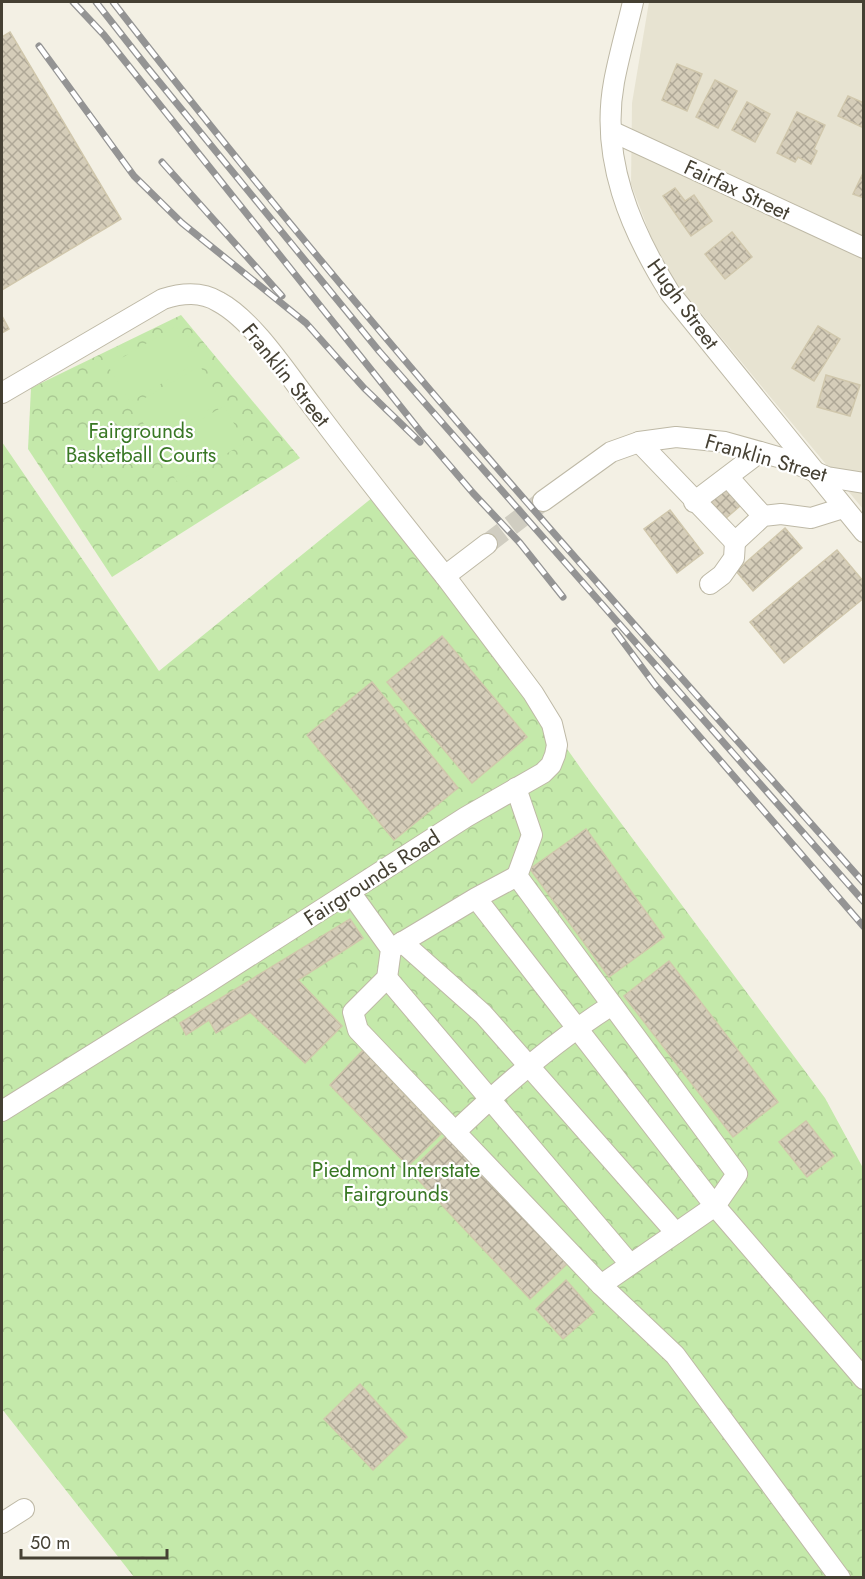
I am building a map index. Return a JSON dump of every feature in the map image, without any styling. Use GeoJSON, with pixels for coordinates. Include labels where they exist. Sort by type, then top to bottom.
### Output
{"type":"FeatureCollection","features":[{"type":"Feature","properties":{"kind":"street","name":"Hugh Street"},"geometry":{"type":"LineString","coordinates":[[633,2],[614,83],[611,131],[621,194],[634,228],[650,261],[670,293],[864,532]]}},
{"type":"Feature","properties":{"kind":"street","name":"Fairfax Street"},"geometry":{"type":"LineString","coordinates":[[611,131],[864,248]]}},
{"type":"Feature","properties":{"kind":"street","name":"Franklin Street"},"geometry":{"type":"LineString","coordinates":[[2,393],[163,299],[177,294],[192,293],[207,296],[221,302],[235,313],[260,339],[445,576]]}},
{"type":"Feature","properties":{"kind":"street","name":"Franklin Street"},"geometry":{"type":"LineString","coordinates":[[543,501],[611,452],[639,442],[676,437],[694,437],[725,442],[785,459],[815,473],[864,483]]}},
{"type":"Feature","properties":{"kind":"street"},"geometry":{"type":"LineString","coordinates":[[639,442],[694,502],[735,542]]}},
{"type":"Feature","properties":{"kind":"street"},"geometry":{"type":"LineString","coordinates":[[694,502],[760,452]]}},
{"type":"Feature","properties":{"kind":"street"},"geometry":{"type":"LineString","coordinates":[[728,477],[763,516]]}},
{"type":"Feature","properties":{"kind":"street"},"geometry":{"type":"LineString","coordinates":[[710,584],[722,574],[734,558],[735,542],[763,516],[781,514],[811,518],[843,508]]}},
{"type":"Feature","properties":{"kind":"street"},"geometry":{"type":"LineString","coordinates":[[445,576],[487,544]]}},
{"type":"Feature","properties":{"kind":"street","name":"Fairgrounds Road"},"geometry":{"type":"LineString","coordinates":[[2,1111],[466,818],[543,773],[551,765],[557,745],[552,724],[533,693],[445,576]]}},
{"type":"Feature","properties":{"kind":"street"},"geometry":{"type":"LineString","coordinates":[[516,788],[532,835],[517,876],[397,946],[387,978],[353,1012],[358,1030],[601,1285],[675,1355],[840,1578]]}},
{"type":"Feature","properties":{"kind":"street"},"geometry":{"type":"LineString","coordinates":[[517,876],[737,1174],[715,1206],[601,1285]]}},
{"type":"Feature","properties":{"kind":"street"},"geometry":{"type":"LineString","coordinates":[[350,892],[397,946],[483,1014],[676,1233]]}},
{"type":"Feature","properties":{"kind":"street"},"geometry":{"type":"LineString","coordinates":[[476,898],[715,1206],[864,1379]]}},
{"type":"Feature","properties":{"kind":"street"},"geometry":{"type":"LineString","coordinates":[[387,978],[630,1264]]}},
{"type":"Feature","properties":{"kind":"street"},"geometry":{"type":"LineString","coordinates":[[455,1132],[490,1099],[577,1027],[612,1005]]}},
{"type":"Feature","properties":{"kind":"street"},"geometry":{"type":"LineString","coordinates":[[2,1523],[24,1509]]}},
{"type":"Feature","properties":{"kind":"shaded area"},"geometry":{"type":"Polygon","coordinates":[[[649,2],[863,2],[863,509],[662,266],[631,184],[632,103],[649,2]]]}},
{"type":"Feature","properties":{"kind":"green space","name":"Fairgrounds Basketball Courts"},"geometry":{"type":"Polygon","coordinates":[[[181,315],[300,458],[112,577],[28,449],[31,388],[181,315]]]}},
{"type":"Feature","properties":{"kind":"green space"},"geometry":{"type":"Polygon","coordinates":[[[176,326],[198,362],[130,402],[108,366],[176,326]]]}},
{"type":"Feature","properties":{"kind":"green space"},"geometry":{"type":"Polygon","coordinates":[[[200,366],[222,402],[154,442],[133,405],[200,366]]]}},
{"type":"Feature","properties":{"kind":"green space"},"geometry":{"type":"Polygon","coordinates":[[[224,406],[245,443],[177,482],[156,446],[224,406]]]}},
{"type":"Feature","properties":{"kind":"green space","name":"Piedmont Interstate Fairgrounds"},"geometry":{"type":"Polygon","coordinates":[[[2,442],[159,671],[378,493],[445,576],[589,780],[825,1098],[863,1168],[863,1577],[134,1577],[2,1409],[2,442]]]}},
{"type":"Feature","properties":{"kind":"building"},"geometry":{"type":"Polygon","coordinates":[[[10,32],[121,219],[2,290],[2,37],[10,32]]]}},
{"type":"Feature","properties":{"kind":"building"},"geometry":{"type":"Polygon","coordinates":[[[677,64],[702,74],[687,111],[662,100],[677,64]]]}},
{"type":"Feature","properties":{"kind":"building"},"geometry":{"type":"Polygon","coordinates":[[[715,80],[737,91],[718,128],[696,117],[715,80]]]}},
{"type":"Feature","properties":{"kind":"building"},"geometry":{"type":"Polygon","coordinates":[[[848,96],[864,103],[864,128],[838,116],[848,96]]]}},
{"type":"Feature","properties":{"kind":"building"},"geometry":{"type":"Polygon","coordinates":[[[747,102],[770,114],[755,142],[732,130],[747,102]]]}},
{"type":"Feature","properties":{"kind":"building"},"geometry":{"type":"Polygon","coordinates":[[[797,112],[825,125],[814,149],[817,151],[811,164],[798,157],[795,162],[777,153],[797,112]]]}},
{"type":"Feature","properties":{"kind":"building"},"geometry":{"type":"Polygon","coordinates":[[[864,171],[864,198],[853,194],[864,171]]]}},
{"type":"Feature","properties":{"kind":"building"},"geometry":{"type":"Polygon","coordinates":[[[675,188],[685,201],[694,195],[712,221],[691,236],[663,196],[675,188]]]}},
{"type":"Feature","properties":{"kind":"building"},"geometry":{"type":"Polygon","coordinates":[[[732,232],[752,257],[725,279],[705,254],[732,232]]]}},
{"type":"Feature","properties":{"kind":"building"},"geometry":{"type":"Polygon","coordinates":[[[2,316],[9,329],[2,333],[2,316]]]}},
{"type":"Feature","properties":{"kind":"building"},"geometry":{"type":"Polygon","coordinates":[[[818,326],[840,339],[814,381],[792,368],[818,326]]]}},
{"type":"Feature","properties":{"kind":"building"},"geometry":{"type":"Polygon","coordinates":[[[826,375],[860,385],[850,416],[817,407],[826,375]]]}},
{"type":"Feature","properties":{"kind":"building"},"geometry":{"type":"Polygon","coordinates":[[[724,486],[740,506],[725,519],[708,498],[724,486]]]}},
{"type":"Feature","properties":{"kind":"building"},"geometry":{"type":"Polygon","coordinates":[[[670,510],[703,553],[677,573],[644,529],[670,510]]]}},
{"type":"Feature","properties":{"kind":"building"},"geometry":{"type":"Polygon","coordinates":[[[785,528],[802,548],[753,591],[736,571],[785,528]]]}},
{"type":"Feature","properties":{"kind":"building"},"geometry":{"type":"Polygon","coordinates":[[[837,550],[864,582],[864,598],[784,663],[750,622],[837,550]]]}},
{"type":"Feature","properties":{"kind":"building"},"geometry":{"type":"Polygon","coordinates":[[[442,636],[527,737],[472,783],[387,682],[442,636]]]}},
{"type":"Feature","properties":{"kind":"building"},"geometry":{"type":"Polygon","coordinates":[[[372,682],[458,788],[394,840],[307,735],[372,682]]]}},
{"type":"Feature","properties":{"kind":"building"},"geometry":{"type":"Polygon","coordinates":[[[586,829],[664,937],[609,977],[530,869],[586,829]]]}},
{"type":"Feature","properties":{"kind":"building"},"geometry":{"type":"Polygon","coordinates":[[[350,919],[363,938],[298,980],[342,1026],[305,1063],[250,1012],[216,1033],[209,1020],[186,1035],[180,1023],[350,919]]]}},
{"type":"Feature","properties":{"kind":"building"},"geometry":{"type":"Polygon","coordinates":[[[669,961],[778,1102],[733,1137],[624,996],[669,961]]]}},
{"type":"Feature","properties":{"kind":"building"},"geometry":{"type":"Polygon","coordinates":[[[363,1050],[441,1134],[408,1166],[330,1085],[363,1050]]]}},
{"type":"Feature","properties":{"kind":"building"},"geometry":{"type":"Polygon","coordinates":[[[806,1121],[834,1156],[807,1177],[779,1142],[806,1121]]]}},
{"type":"Feature","properties":{"kind":"building"},"geometry":{"type":"Polygon","coordinates":[[[448,1134],[567,1264],[530,1299],[410,1171],[448,1134]]]}},
{"type":"Feature","properties":{"kind":"building"},"geometry":{"type":"Polygon","coordinates":[[[566,1280],[594,1312],[563,1339],[536,1309],[566,1280]]]}},
{"type":"Feature","properties":{"kind":"building"},"geometry":{"type":"Polygon","coordinates":[[[360,1384],[407,1437],[373,1470],[324,1419],[360,1384]]]}},
{"type":"Feature","properties":{"kind":"tunnel"},"geometry":{"type":"LineString","coordinates":[[487,544],[543,501]]}},
{"type":"Feature","properties":{"kind":"railway"},"geometry":{"type":"LineString","coordinates":[[73,2],[104,35],[420,431],[520,543],[563,597]]}},
{"type":"Feature","properties":{"kind":"railway"},"geometry":{"type":"LineString","coordinates":[[96,2],[379,351],[864,902]]}},
{"type":"Feature","properties":{"kind":"railway"},"geometry":{"type":"LineString","coordinates":[[113,2],[202,116],[387,339],[671,667],[864,883]]}},
{"type":"Feature","properties":{"kind":"railway"},"geometry":{"type":"LineString","coordinates":[[39,46],[134,176],[182,223],[306,323],[364,388],[420,442]]}},
{"type":"Feature","properties":{"kind":"railway"},"geometry":{"type":"LineString","coordinates":[[162,162],[282,296]]}},
{"type":"Feature","properties":{"kind":"railway"},"geometry":{"type":"LineString","coordinates":[[615,631],[655,685],[864,927]]}}]}
